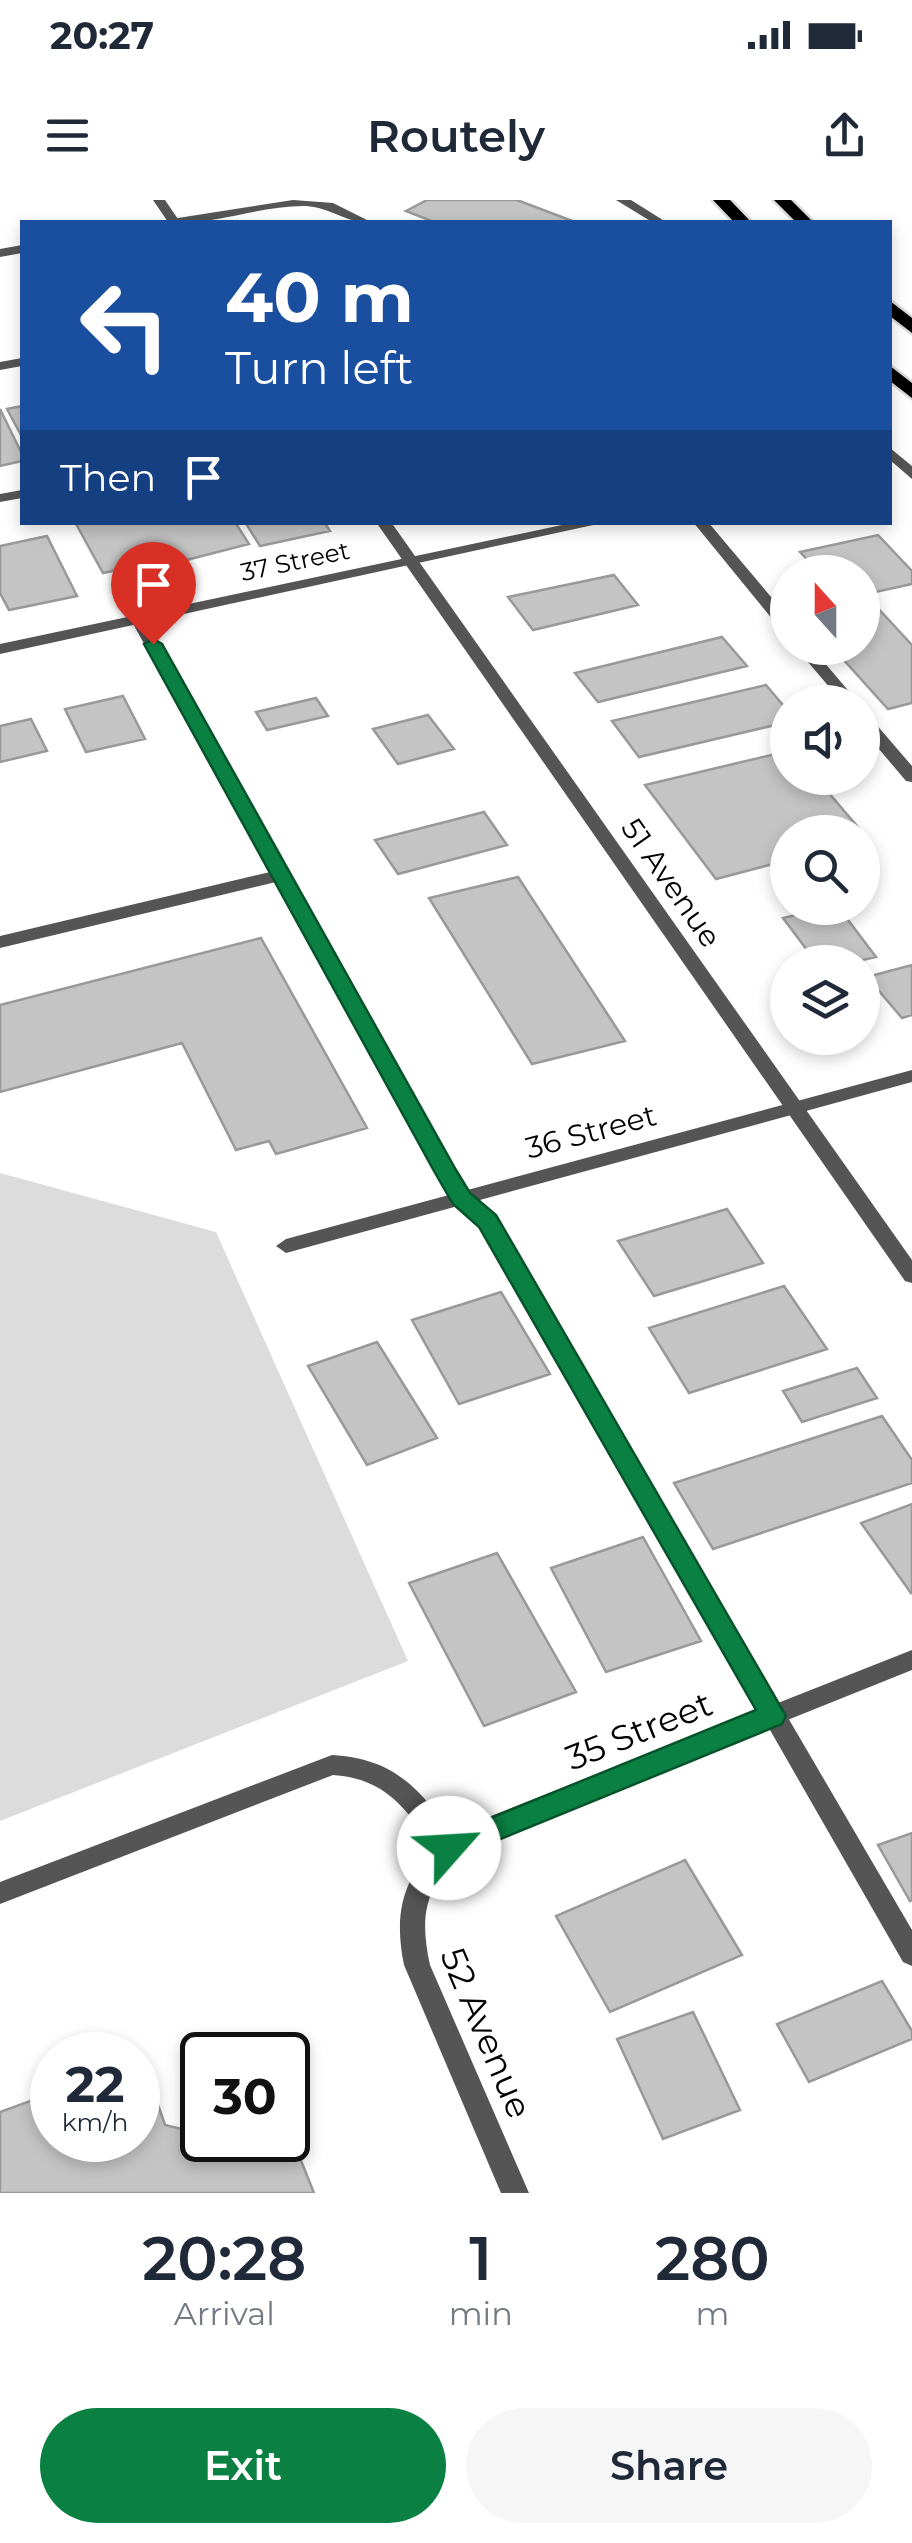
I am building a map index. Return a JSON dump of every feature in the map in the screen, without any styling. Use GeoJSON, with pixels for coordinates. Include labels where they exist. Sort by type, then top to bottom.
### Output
{"type":"FeatureCollection","features":[{"type":"Feature","properties":{"kind":"main road"},"geometry":{"type":"LineString","coordinates":[[721,200],[742,220]]}},
{"type":"Feature","properties":{"kind":"main road"},"geometry":{"type":"LineString","coordinates":[[782,200],[803,220]]}},
{"type":"Feature","properties":{"kind":"main road"},"geometry":{"type":"LineString","coordinates":[[892,308],[912,328]]}},
{"type":"Feature","properties":{"kind":"main road"},"geometry":{"type":"LineString","coordinates":[[892,372],[912,393]]}},
{"type":"Feature","properties":{"kind":"street"},"geometry":{"type":"LineString","coordinates":[[622,200],[657,220]]}},
{"type":"Feature","properties":{"kind":"street"},"geometry":{"type":"LineString","coordinates":[[189,220],[304,202],[328,206],[360,220]]}},
{"type":"Feature","properties":{"kind":"street"},"geometry":{"type":"LineString","coordinates":[[898,458],[912,474]]}},
{"type":"Feature","properties":{"kind":"street","name":"51 Avenue"},"geometry":{"type":"LineString","coordinates":[[386,525],[912,1276]]}},
{"type":"Feature","properties":{"kind":"street","name":"37 Street"},"geometry":{"type":"LineString","coordinates":[[0,649],[586,525]]}},
{"type":"Feature","properties":{"kind":"street"},"geometry":{"type":"LineString","coordinates":[[702,525],[770,606]]}},
{"type":"Feature","properties":{"kind":"street"},"geometry":{"type":"LineString","coordinates":[[139,620],[462,1198],[488,1221],[912,1954]]}},
{"type":"Feature","properties":{"kind":"street"},"geometry":{"type":"LineString","coordinates":[[818,665],[836,685]]}},
{"type":"Feature","properties":{"kind":"street"},"geometry":{"type":"LineString","coordinates":[[880,739],[912,777]]}},
{"type":"Feature","properties":{"kind":"street"},"geometry":{"type":"LineString","coordinates":[[0,942],[281,875]]}},
{"type":"Feature","properties":{"kind":"street","name":"36 Street"},"geometry":{"type":"LineString","coordinates":[[286,1246],[912,1076]]}},
{"type":"Feature","properties":{"kind":"street","name":"35 Street"},"geometry":{"type":"LineString","coordinates":[[449,1848],[912,1660]]}},
{"type":"Feature","properties":{"kind":"street"},"geometry":{"type":"LineString","coordinates":[[0,1893],[332,1765],[361,1765],[389,1777],[449,1848]]}},
{"type":"Feature","properties":{"kind":"street","name":"52 Avenue"},"geometry":{"type":"LineString","coordinates":[[449,1848],[422,1880],[411,1905],[409,1935],[417,1965],[515,2193]]}},
{"type":"Feature","properties":{"kind":"shaded area"},"geometry":{"type":"Polygon","coordinates":[[[0,1173],[216,1232],[408,1661],[0,1821],[0,1173]]]}},
{"type":"Feature","properties":{"kind":"building"},"geometry":{"type":"Polygon","coordinates":[[[427,200],[517,200],[570,220],[429,220],[406,211],[427,200]]]}},
{"type":"Feature","properties":{"kind":"building"},"geometry":{"type":"Polygon","coordinates":[[[20,406],[20,433],[7,409],[20,406]]]}},
{"type":"Feature","properties":{"kind":"building"},"geometry":{"type":"Polygon","coordinates":[[[0,409],[20,450],[20,461],[0,466],[0,409]]]}},
{"type":"Feature","properties":{"kind":"building"},"geometry":{"type":"Polygon","coordinates":[[[77,525],[237,525],[249,544],[159,567],[156,562],[103,573],[77,525]]]}},
{"type":"Feature","properties":{"kind":"building"},"geometry":{"type":"Polygon","coordinates":[[[247,525],[326,525],[330,531],[260,546],[247,525]]]}},
{"type":"Feature","properties":{"kind":"building"},"geometry":{"type":"Polygon","coordinates":[[[878,535],[912,571],[912,584],[880,591],[880,555],[800,552],[878,535]]]}},
{"type":"Feature","properties":{"kind":"building"},"geometry":{"type":"Polygon","coordinates":[[[47,536],[77,596],[9,610],[0,593],[0,546],[47,536]]]}},
{"type":"Feature","properties":{"kind":"building"},"geometry":{"type":"Polygon","coordinates":[[[614,575],[638,605],[533,630],[508,597],[614,575]]]}},
{"type":"Feature","properties":{"kind":"building"},"geometry":{"type":"Polygon","coordinates":[[[880,610],[912,645],[912,703],[888,709],[880,700],[880,685],[866,685],[848,665],[880,665],[880,610]]]}},
{"type":"Feature","properties":{"kind":"building"},"geometry":{"type":"Polygon","coordinates":[[[722,637],[747,666],[598,702],[575,673],[722,637]]]}},
{"type":"Feature","properties":{"kind":"building"},"geometry":{"type":"Polygon","coordinates":[[[766,685],[770,690],[770,726],[639,757],[612,721],[766,685]]]}},
{"type":"Feature","properties":{"kind":"building"},"geometry":{"type":"Polygon","coordinates":[[[123,696],[145,739],[86,752],[65,709],[123,696]]]}},
{"type":"Feature","properties":{"kind":"building"},"geometry":{"type":"Polygon","coordinates":[[[316,698],[328,716],[267,730],[256,712],[316,698]]]}},
{"type":"Feature","properties":{"kind":"building"},"geometry":{"type":"Polygon","coordinates":[[[428,715],[454,749],[398,764],[373,729],[428,715]]]}},
{"type":"Feature","properties":{"kind":"building"},"geometry":{"type":"Polygon","coordinates":[[[31,719],[47,751],[0,762],[0,726],[31,719]]]}},
{"type":"Feature","properties":{"kind":"building"},"geometry":{"type":"Polygon","coordinates":[[[770,755],[770,795],[830,795],[848,815],[770,815],[770,865],[716,879],[645,785],[770,755]]]}},
{"type":"Feature","properties":{"kind":"building"},"geometry":{"type":"Polygon","coordinates":[[[484,812],[507,845],[398,874],[375,840],[484,812]]]}},
{"type":"Feature","properties":{"kind":"building"},"geometry":{"type":"Polygon","coordinates":[[[518,877],[625,1041],[532,1064],[429,898],[518,877]]]}},
{"type":"Feature","properties":{"kind":"building"},"geometry":{"type":"Polygon","coordinates":[[[788,925],[852,925],[867,945],[803,945],[788,925]]]}},
{"type":"Feature","properties":{"kind":"building"},"geometry":{"type":"Polygon","coordinates":[[[261,938],[367,1128],[276,1154],[269,1141],[236,1150],[182,1043],[0,1092],[0,1005],[261,938]]]}},
{"type":"Feature","properties":{"kind":"building"},"geometry":{"type":"Polygon","coordinates":[[[912,965],[912,1015],[902,1018],[880,992],[880,974],[912,965]]]}},
{"type":"Feature","properties":{"kind":"building"},"geometry":{"type":"Polygon","coordinates":[[[727,1209],[763,1263],[654,1296],[618,1241],[727,1209]]]}},
{"type":"Feature","properties":{"kind":"building"},"geometry":{"type":"Polygon","coordinates":[[[784,1286],[827,1349],[689,1393],[649,1328],[784,1286]]]}},
{"type":"Feature","properties":{"kind":"building"},"geometry":{"type":"Polygon","coordinates":[[[501,1292],[550,1374],[459,1404],[412,1320],[501,1292]]]}},
{"type":"Feature","properties":{"kind":"building"},"geometry":{"type":"Polygon","coordinates":[[[377,1342],[437,1438],[367,1465],[308,1366],[377,1342]]]}},
{"type":"Feature","properties":{"kind":"building"},"geometry":{"type":"Polygon","coordinates":[[[857,1368],[877,1398],[802,1422],[783,1391],[857,1368]]]}},
{"type":"Feature","properties":{"kind":"building"},"geometry":{"type":"Polygon","coordinates":[[[882,1416],[912,1460],[912,1483],[713,1549],[674,1483],[882,1416]]]}},
{"type":"Feature","properties":{"kind":"building"},"geometry":{"type":"Polygon","coordinates":[[[912,1504],[912,1592],[911,1593],[861,1523],[912,1504]]]}},
{"type":"Feature","properties":{"kind":"building"},"geometry":{"type":"Polygon","coordinates":[[[643,1537],[701,1641],[606,1672],[551,1568],[643,1537]]]}},
{"type":"Feature","properties":{"kind":"building"},"geometry":{"type":"Polygon","coordinates":[[[497,1553],[576,1692],[484,1726],[409,1583],[497,1553]]]}},
{"type":"Feature","properties":{"kind":"building"},"geometry":{"type":"Polygon","coordinates":[[[912,1833],[912,1900],[910,1901],[878,1845],[912,1833]]]}},
{"type":"Feature","properties":{"kind":"building"},"geometry":{"type":"Polygon","coordinates":[[[685,1860],[742,1955],[610,2012],[556,1916],[685,1860]]]}},
{"type":"Feature","properties":{"kind":"building"},"geometry":{"type":"Polygon","coordinates":[[[882,1981],[912,2031],[912,2039],[809,2082],[777,2024],[882,1981]]]}},
{"type":"Feature","properties":{"kind":"building"},"geometry":{"type":"Polygon","coordinates":[[[693,2012],[740,2110],[663,2139],[617,2039],[693,2012]]]}},
{"type":"Feature","properties":{"kind":"building"},"geometry":{"type":"Polygon","coordinates":[[[30,2101],[30,2162],[160,2162],[160,2110],[165,2125],[180,2129],[180,2162],[302,2162],[314,2193],[0,2193],[0,2112],[30,2101]]]}},
{"type":"Feature","properties":{"kind":"route"},"geometry":{"type":"LineString","coordinates":[[153,644],[445,1171],[462,1198],[488,1221],[773,1716],[449,1848]]}}]}
